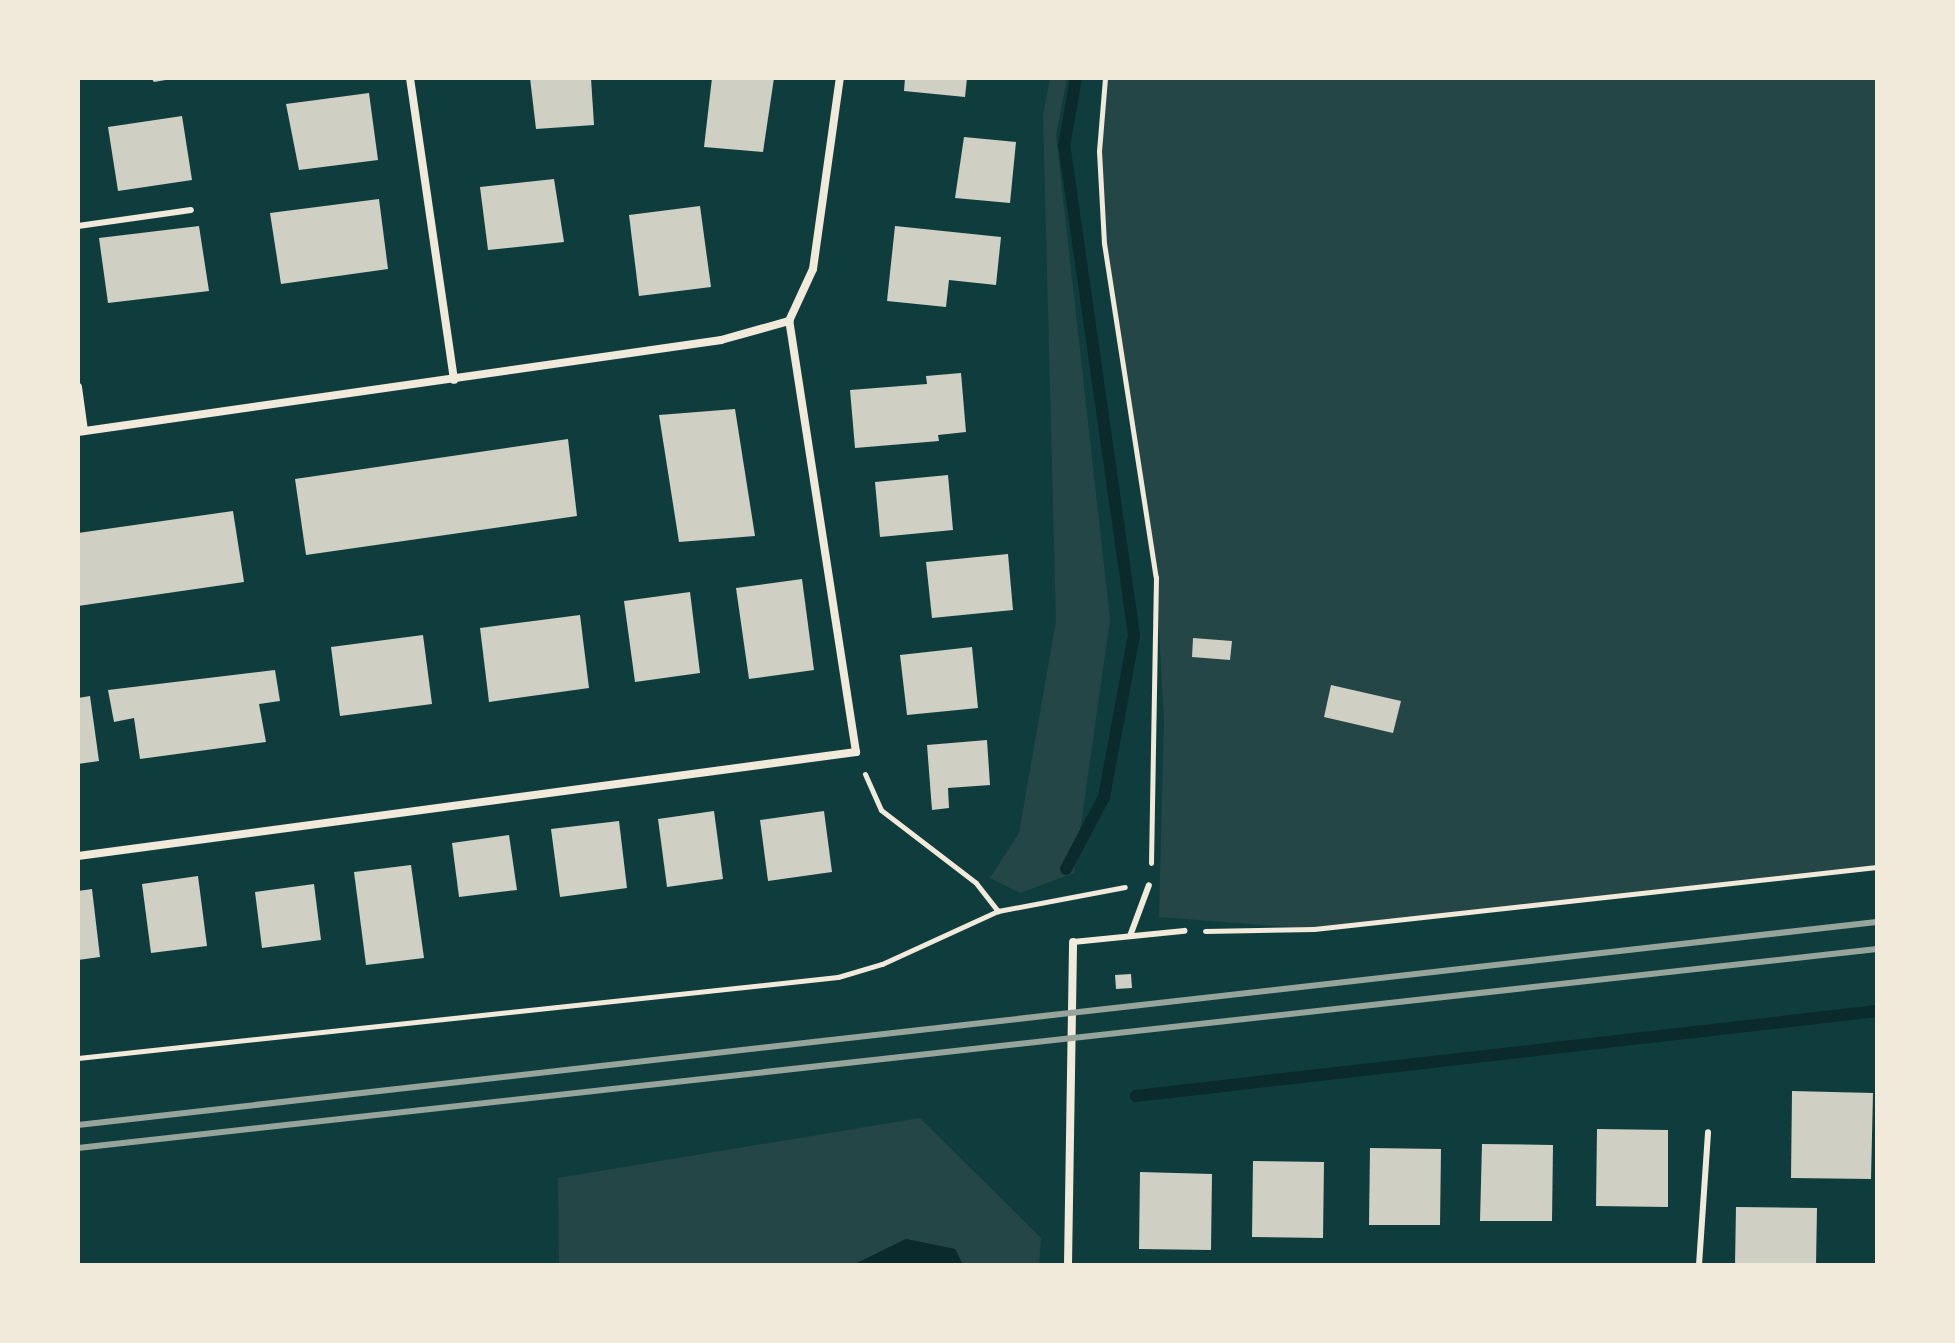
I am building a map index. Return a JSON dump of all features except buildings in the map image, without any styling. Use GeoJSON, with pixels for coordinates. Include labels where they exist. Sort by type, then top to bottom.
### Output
{"type":"FeatureCollection","features":[{"type":"Feature","properties":{"kind":"street"},"geometry":{"type":"LineString","coordinates":[[410,78],[454,380]]}},
{"type":"Feature","properties":{"kind":"street"},"geometry":{"type":"LineString","coordinates":[[78,856],[856,752],[789,321],[813,269],[840,78]]}},
{"type":"Feature","properties":{"kind":"street"},"geometry":{"type":"LineString","coordinates":[[78,387],[81,431],[721,340],[789,321]]}},
{"type":"Feature","properties":{"kind":"street"},"geometry":{"type":"LineString","coordinates":[[1068,1265],[1073,942]]}},
{"type":"Feature","properties":{"kind":"lane"},"geometry":{"type":"LineString","coordinates":[[78,226],[191,210]]}},
{"type":"Feature","properties":{"kind":"lane"},"geometry":{"type":"LineString","coordinates":[[1130,936],[1149,885]]}},
{"type":"Feature","properties":{"kind":"lane"},"geometry":{"type":"LineString","coordinates":[[1073,942],[1184,931]]}},
{"type":"Feature","properties":{"kind":"lane"},"geometry":{"type":"LineString","coordinates":[[1699,1265],[1708,1132]]}},
{"type":"Feature","properties":{"kind":"path"},"geometry":{"type":"LineString","coordinates":[[78,1058],[838,977],[882,964],[998,911],[1094,890],[1149,885],[1156,577],[1104,243],[1099,151],[1105,78]]}},
{"type":"Feature","properties":{"kind":"path"},"geometry":{"type":"LineString","coordinates":[[856,752],[881,810],[976,883],[998,911]]}},
{"type":"Feature","properties":{"kind":"path"},"geometry":{"type":"LineString","coordinates":[[1184,931],[1314,929],[1877,867]]}},
{"type":"Feature","properties":{"kind":"shaded area"},"geometry":{"type":"Polygon","coordinates":[[[1050,78],[1067,78],[1056,135],[1110,620],[1074,873],[1020,893],[990,878],[1019,833],[1056,621],[1043,115],[1050,78]]]}},
{"type":"Feature","properties":{"kind":"shaded area"},"geometry":{"type":"Polygon","coordinates":[[[1105,78],[1877,78],[1877,867],[1314,929],[1159,917],[1164,721],[1156,577],[1104,243],[1099,151],[1105,78]]]}},
{"type":"Feature","properties":{"kind":"shaded area"},"geometry":{"type":"Polygon","coordinates":[[[920,1118],[1041,1238],[1039,1265],[963,1265],[955,1249],[906,1239],[853,1265],[559,1265],[558,1178],[920,1118]]]}},
{"type":"Feature","properties":{"kind":"shaded area"},"geometry":{"type":"Polygon","coordinates":[[[906,1239],[955,1249],[963,1265],[853,1265],[906,1239]]]}},
{"type":"Feature","properties":{"kind":"waterway"},"geometry":{"type":"LineString","coordinates":[[1066,869],[1104,797],[1134,635],[1064,146],[1076,78]]}},
{"type":"Feature","properties":{"kind":"waterway"},"geometry":{"type":"LineString","coordinates":[[1136,1096],[1877,1011]]}},
{"type":"Feature","properties":{"kind":"railway"},"geometry":{"type":"LineString","coordinates":[[78,1125],[1877,922]]}},
{"type":"Feature","properties":{"kind":"railway"},"geometry":{"type":"LineString","coordinates":[[78,1148],[1877,949]]}}]}
